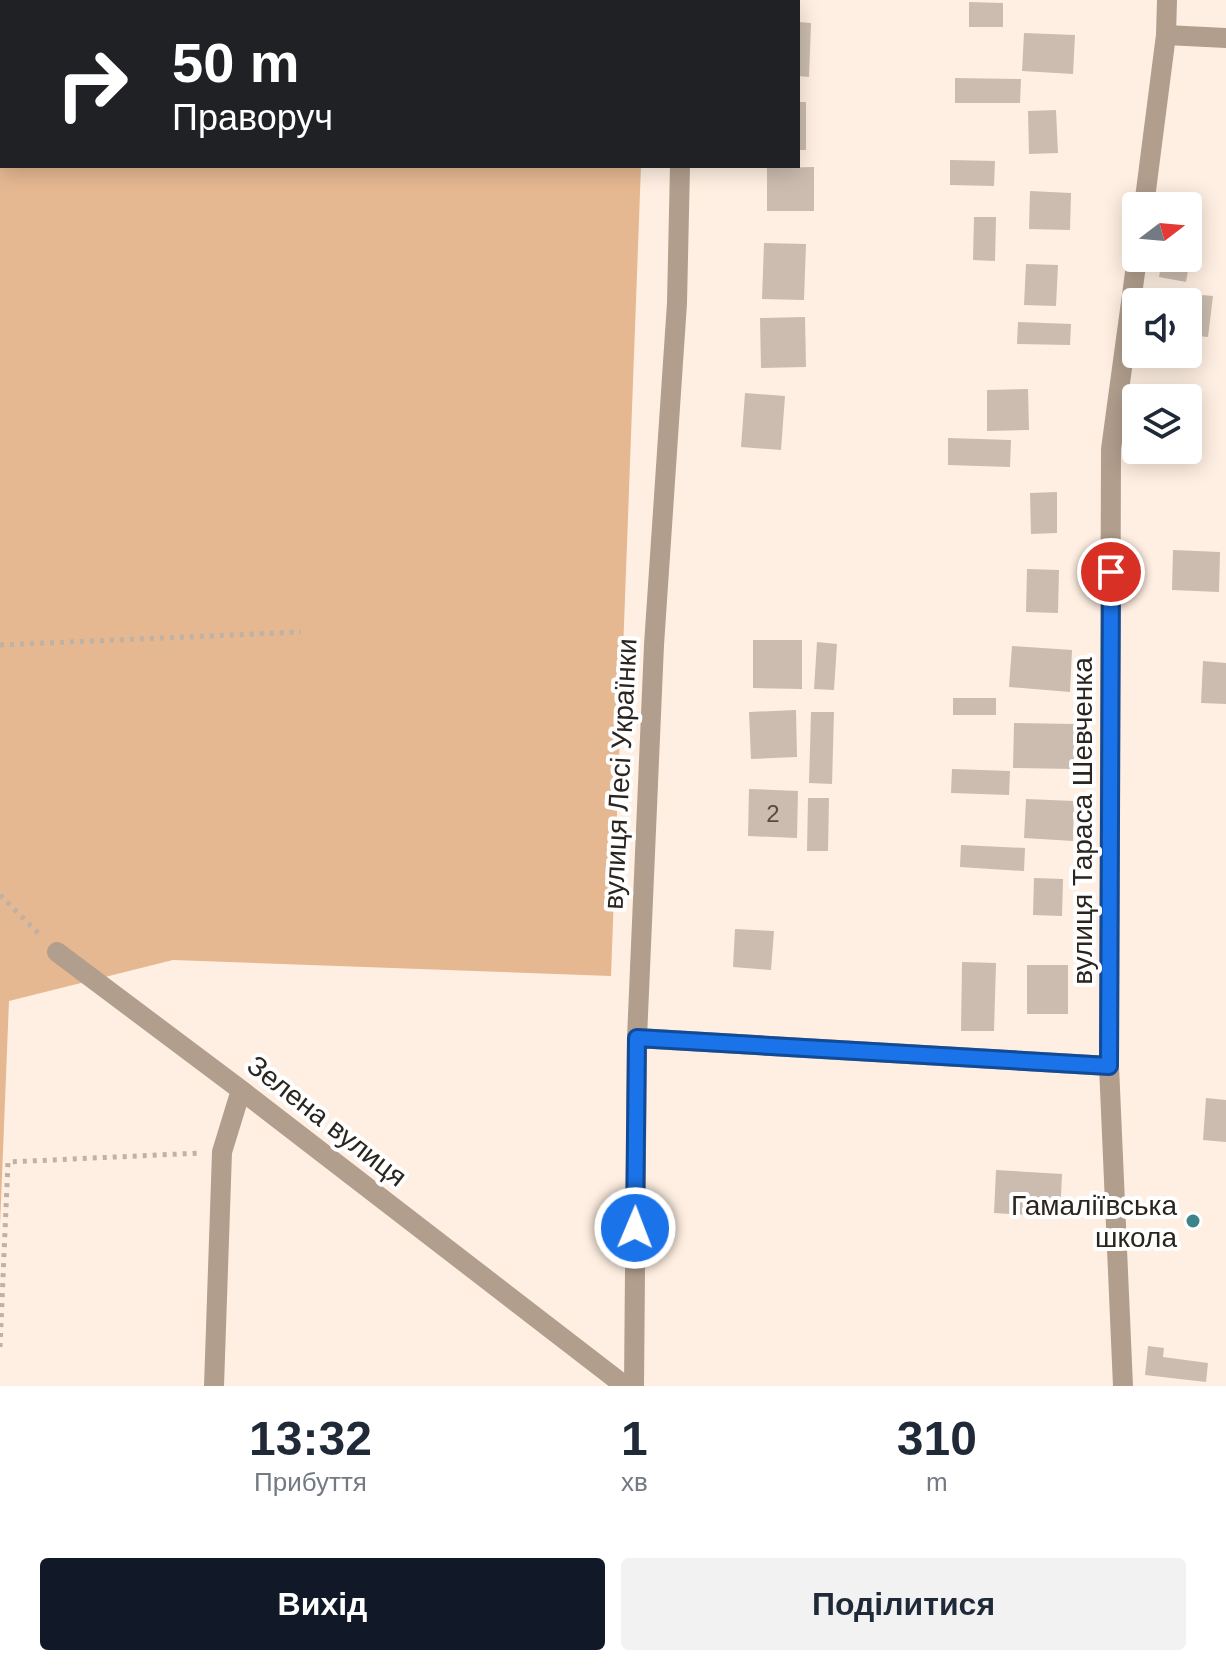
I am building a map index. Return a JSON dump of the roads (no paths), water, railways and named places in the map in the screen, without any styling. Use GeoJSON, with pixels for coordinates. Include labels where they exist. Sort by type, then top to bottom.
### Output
{"type":"FeatureCollection","features":[{"type":"Feature","properties":{"kind":"street"},"geometry":{"type":"LineString","coordinates":[[1146,192],[1166,35],[1167,0]]}},
{"type":"Feature","properties":{"kind":"street"},"geometry":{"type":"LineString","coordinates":[[1166,35],[1226,38]]}},
{"type":"Feature","properties":{"kind":"street","name":"вулиця Лесі Українки"},"geometry":{"type":"LineString","coordinates":[[634,1386],[637,1038],[654,645],[677,303],[680,168]]}},
{"type":"Feature","properties":{"kind":"street","name":"вулиця Тараса Шевченка"},"geometry":{"type":"LineString","coordinates":[[1123,1386],[1109,1066],[1111,449],[1135,272]]}},
{"type":"Feature","properties":{"kind":"street","name":"Зелена вулиця"},"geometry":{"type":"LineString","coordinates":[[57,952],[625,1386]]}},
{"type":"Feature","properties":{"kind":"street"},"geometry":{"type":"LineString","coordinates":[[637,1038],[1109,1066]]}},
{"type":"Feature","properties":{"kind":"street"},"geometry":{"type":"LineString","coordinates":[[214,1386],[222,1152],[241,1090]]}},
{"type":"Feature","properties":{"kind":"place","name":"Гамаліївська школа"},"geometry":{"type":"Point","coordinates":[1193,1221]}}]}
